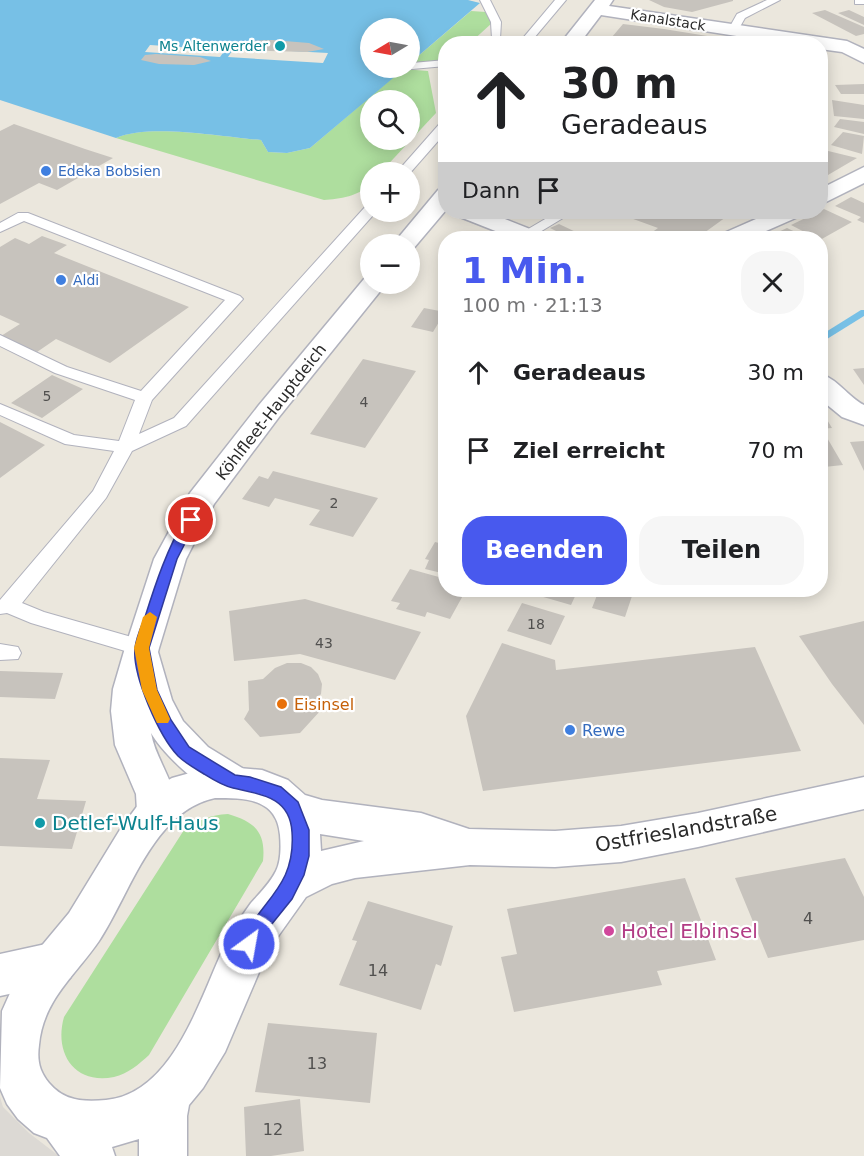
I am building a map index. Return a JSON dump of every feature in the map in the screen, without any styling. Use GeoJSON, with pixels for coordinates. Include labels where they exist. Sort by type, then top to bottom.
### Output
{"type":"FeatureCollection","features":[{"type":"Feature","properties":{"kind":"street","name":"Kanalstack"},"geometry":{"type":"LineString","coordinates":[[600,5],[733,30],[746,36]]}},
{"type":"Feature","properties":{"kind":"street"},"geometry":{"type":"LineString","coordinates":[[575,36],[600,5]]}},
{"type":"Feature","properties":{"kind":"street","name":"Kanalstack"},"geometry":{"type":"LineString","coordinates":[[828,42],[855,44]]}},
{"type":"Feature","properties":{"kind":"street"},"geometry":{"type":"LineString","coordinates":[[855,44],[864,57]]}},
{"type":"Feature","properties":{"kind":"street"},"geometry":{"type":"LineString","coordinates":[[828,194],[864,174]]}},
{"type":"Feature","properties":{"kind":"street"},"geometry":{"type":"LineString","coordinates":[[414,234],[438,206]]}},
{"type":"Feature","properties":{"kind":"street"},"geometry":{"type":"LineString","coordinates":[[485,219],[514,231]]}},
{"type":"Feature","properties":{"kind":"street"},"geometry":{"type":"LineString","coordinates":[[748,231],[774,219]]}},
{"type":"Feature","properties":{"kind":"street","name":"Köhlfleet-Hauptdeich"},"geometry":{"type":"LineString","coordinates":[[157,812],[155,794],[134,745],[129,727],[131,689],[170,559],[201,500],[269,411],[365,294]]}},
{"type":"Feature","properties":{"kind":"street"},"geometry":{"type":"LineString","coordinates":[[828,392],[855,414],[864,416]]}},
{"type":"Feature","properties":{"kind":"street","name":"Köhlfleet-Hauptdeich"},"geometry":{"type":"LineString","coordinates":[[142,648],[149,690],[173,738],[194,760],[233,782]]}},
{"type":"Feature","properties":{"kind":"street"},"geometry":{"type":"LineString","coordinates":[[233,782],[215,782],[185,790],[168,800],[147,823],[83,927],[40,980],[29,999],[17,1036],[8,1049],[34,1103],[77,1139],[100,1124],[121,1122],[143,1115],[168,1094],[181,1078],[224,1003],[241,959],[257,929],[291,884],[301,856],[301,830],[292,807]]}},
{"type":"Feature","properties":{"kind":"street","name":"Ostfrieslandstraße"},"geometry":{"type":"LineString","coordinates":[[233,782],[267,788],[284,798],[292,807],[334,821],[418,829],[470,848]]}},
{"type":"Feature","properties":{"kind":"street","name":"Ostfrieslandstraße"},"geometry":{"type":"LineString","coordinates":[[291,884],[324,868],[346,862],[470,848],[555,849],[621,844],[698,830],[864,793]]}},
{"type":"Feature","properties":{"kind":"street"},"geometry":{"type":"LineString","coordinates":[[0,975],[55,963]]}},
{"type":"Feature","properties":{"kind":"street"},"geometry":{"type":"LineString","coordinates":[[163,1156],[163,1116],[168,1094]]}},
{"type":"Feature","properties":{"kind":"lane"},"geometry":{"type":"LineString","coordinates":[[485,0],[496,22],[495,36]]}},
{"type":"Feature","properties":{"kind":"lane"},"geometry":{"type":"LineString","coordinates":[[530,36],[561,0]]}},
{"type":"Feature","properties":{"kind":"lane"},"geometry":{"type":"LineString","coordinates":[[733,30],[741,16],[775,0]]}},
{"type":"Feature","properties":{"kind":"lane"},"geometry":{"type":"LineString","coordinates":[[420,66],[438,64]]}},
{"type":"Feature","properties":{"kind":"lane"},"geometry":{"type":"LineString","coordinates":[[412,162],[438,133]]}},
{"type":"Feature","properties":{"kind":"lane"},"geometry":{"type":"LineString","coordinates":[[0,228],[23,216],[235,299],[144,398],[125,447],[100,494],[4,606],[142,648]]}},
{"type":"Feature","properties":{"kind":"lane"},"geometry":{"type":"LineString","coordinates":[[538,231],[556,219]]}},
{"type":"Feature","properties":{"kind":"lane"},"geometry":{"type":"LineString","coordinates":[[0,409],[71,440],[125,447],[180,422],[360,221]]}},
{"type":"Feature","properties":{"kind":"lane"},"geometry":{"type":"LineString","coordinates":[[0,340],[61,370],[144,398]]}},
{"type":"Feature","properties":{"kind":"green space"},"geometry":{"type":"Polygon","coordinates":[[[471,11],[486,12],[492,23],[478,36],[442,36],[471,11]]]}},
{"type":"Feature","properties":{"kind":"green space"},"geometry":{"type":"Polygon","coordinates":[[[438,39],[438,61],[420,63],[420,54],[438,39]]]}},
{"type":"Feature","properties":{"kind":"green space"},"geometry":{"type":"Polygon","coordinates":[[[420,70],[428,71],[436,113],[420,130],[420,90],[378,90],[392,78],[420,78],[420,70]]]}},
{"type":"Feature","properties":{"kind":"green space"},"geometry":{"type":"Polygon","coordinates":[[[360,106],[360,150],[402,150],[390,162],[360,162],[360,192],[343,198],[324,200],[116,138],[147,132],[187,132],[261,140],[268,152],[287,153],[310,148],[360,106]]]}},
{"type":"Feature","properties":{"kind":"green space"},"geometry":{"type":"Polygon","coordinates":[[[228,814],[245,821],[257,830],[263,843],[263,861],[149,1055],[119,1076],[100,1078],[87,1076],[78,1071],[70,1063],[62,1042],[64,1017],[184,830],[205,819],[228,814]]]}},
{"type":"Feature","properties":{"kind":"shaded area"},"geometry":{"type":"Polygon","coordinates":[[[0,1097],[3,1107],[29,1133],[59,1156],[0,1156],[0,1097]]]}},
{"type":"Feature","properties":{"kind":"water"},"geometry":{"type":"Polygon","coordinates":[[[0,0],[468,0],[480,3],[442,36],[438,36],[438,39],[420,54],[420,18],[360,18],[360,78],[393,78],[379,90],[360,90],[360,106],[310,148],[287,153],[268,152],[261,140],[187,132],[148,132],[116,138],[0,100],[0,0]]]}},
{"type":"Feature","properties":{"kind":"pier"},"geometry":{"type":"Polygon","coordinates":[[[150,45],[225,50],[220,57],[145,52],[150,45]]]}},
{"type":"Feature","properties":{"kind":"pier"},"geometry":{"type":"Polygon","coordinates":[[[234,48],[328,53],[323,63],[228,57],[234,48]]]}},
{"type":"Feature","properties":{"kind":"building"},"geometry":{"type":"Polygon","coordinates":[[[649,0],[733,1],[692,12],[664,7],[649,0]]]}},
{"type":"Feature","properties":{"kind":"building"},"geometry":{"type":"Polygon","coordinates":[[[825,10],[864,27],[864,34],[856,36],[812,13],[825,10]]]}},
{"type":"Feature","properties":{"kind":"building"},"geometry":{"type":"Polygon","coordinates":[[[849,10],[864,17],[864,25],[838,13],[849,10]]]}},
{"type":"Feature","properties":{"kind":"building"},"geometry":{"type":"Polygon","coordinates":[[[623,24],[707,36],[613,36],[623,24]]]}},
{"type":"Feature","properties":{"kind":"building","name":"Ms Altenwerder"},"geometry":{"type":"Polygon","coordinates":[[[248,41],[309,43],[324,49],[307,52],[270,51],[247,49],[239,44],[248,41]]]}},
{"type":"Feature","properties":{"kind":"building"},"geometry":{"type":"Polygon","coordinates":[[[145,55],[200,57],[211,61],[194,65],[159,64],[141,60],[145,55]]]}},
{"type":"Feature","properties":{"kind":"building"},"geometry":{"type":"Polygon","coordinates":[[[864,84],[864,94],[841,94],[835,85],[864,84]]]}},
{"type":"Feature","properties":{"kind":"building"},"geometry":{"type":"Polygon","coordinates":[[[832,100],[864,105],[864,119],[834,116],[832,100]]]}},
{"type":"Feature","properties":{"kind":"building"},"geometry":{"type":"Polygon","coordinates":[[[840,119],[864,122],[864,134],[834,127],[840,119]]]}},
{"type":"Feature","properties":{"kind":"building","name":"Edeka Bobsien"},"geometry":{"type":"Polygon","coordinates":[[[14,124],[113,158],[57,190],[39,183],[0,204],[0,131],[14,124]]]}},
{"type":"Feature","properties":{"kind":"building"},"geometry":{"type":"Polygon","coordinates":[[[843,132],[864,136],[862,154],[831,145],[843,132]]]}},
{"type":"Feature","properties":{"kind":"building"},"geometry":{"type":"Polygon","coordinates":[[[828,151],[857,158],[828,175],[828,151]]]}},
{"type":"Feature","properties":{"kind":"building"},"geometry":{"type":"Polygon","coordinates":[[[851,197],[864,203],[864,223],[857,220],[861,217],[835,206],[851,197]]]}},
{"type":"Feature","properties":{"kind":"building"},"geometry":{"type":"Polygon","coordinates":[[[828,211],[852,222],[828,236],[828,231],[803,231],[791,225],[803,219],[828,219],[828,211]]]}},
{"type":"Feature","properties":{"kind":"building"},"geometry":{"type":"Polygon","coordinates":[[[633,219],[723,219],[707,231],[654,231],[658,228],[633,219]]]}},
{"type":"Feature","properties":{"kind":"building"},"geometry":{"type":"Polygon","coordinates":[[[559,224],[574,231],[556,231],[550,228],[559,224]]]}},
{"type":"Feature","properties":{"kind":"building","name":"Aldi"},"geometry":{"type":"Polygon","coordinates":[[[42,236],[67,245],[54,253],[189,307],[110,363],[56,339],[37,352],[1,336],[20,324],[0,315],[0,247],[15,238],[29,244],[42,236]]]}},
{"type":"Feature","properties":{"kind":"building"},"geometry":{"type":"Polygon","coordinates":[[[424,308],[438,311],[438,324],[433,332],[411,327],[424,308]]]}},
{"type":"Feature","properties":{"kind":"building"},"geometry":{"type":"Polygon","coordinates":[[[363,359],[416,371],[365,448],[310,434],[363,359]]]}},
{"type":"Feature","properties":{"kind":"building"},"geometry":{"type":"Polygon","coordinates":[[[864,368],[864,385],[853,369],[864,368]]]}},
{"type":"Feature","properties":{"kind":"building"},"geometry":{"type":"Polygon","coordinates":[[[52,375],[83,389],[42,418],[11,403],[52,375]]]}},
{"type":"Feature","properties":{"kind":"building"},"geometry":{"type":"Polygon","coordinates":[[[0,422],[45,445],[0,478],[0,422]]]}},
{"type":"Feature","properties":{"kind":"building"},"geometry":{"type":"Polygon","coordinates":[[[828,439],[843,465],[828,467],[828,439]]]}},
{"type":"Feature","properties":{"kind":"building"},"geometry":{"type":"Polygon","coordinates":[[[864,441],[864,471],[850,442],[864,441]]]}},
{"type":"Feature","properties":{"kind":"building"},"geometry":{"type":"Polygon","coordinates":[[[273,471],[378,498],[353,537],[309,525],[320,510],[275,498],[269,507],[242,499],[259,476],[268,479],[273,471]]]}},
{"type":"Feature","properties":{"kind":"building"},"geometry":{"type":"Polygon","coordinates":[[[435,542],[438,543],[438,572],[425,569],[429,560],[425,559],[435,542]]]}},
{"type":"Feature","properties":{"kind":"building"},"geometry":{"type":"Polygon","coordinates":[[[410,569],[438,577],[438,597],[462,597],[450,619],[427,612],[425,617],[396,609],[400,603],[391,601],[410,569]]]}},
{"type":"Feature","properties":{"kind":"building"},"geometry":{"type":"Polygon","coordinates":[[[543,597],[575,597],[571,605],[543,597]]]}},
{"type":"Feature","properties":{"kind":"building"},"geometry":{"type":"Polygon","coordinates":[[[596,597],[632,597],[625,617],[592,608],[596,597]]]}},
{"type":"Feature","properties":{"kind":"building"},"geometry":{"type":"Polygon","coordinates":[[[305,599],[421,632],[395,680],[300,654],[234,661],[229,611],[305,599]]]}},
{"type":"Feature","properties":{"kind":"building"},"geometry":{"type":"Polygon","coordinates":[[[522,603],[565,616],[551,645],[507,631],[522,603]]]}},
{"type":"Feature","properties":{"kind":"building"},"geometry":{"type":"Polygon","coordinates":[[[864,621],[864,725],[799,636],[864,621]]]}},
{"type":"Feature","properties":{"kind":"building"},"geometry":{"type":"Polygon","coordinates":[[[502,643],[555,660],[556,670],[755,647],[801,751],[483,791],[466,716],[502,643]]]}},
{"type":"Feature","properties":{"kind":"building"},"geometry":{"type":"Polygon","coordinates":[[[287,663],[301,663],[311,667],[318,674],[322,684],[321,694],[313,703],[321,710],[300,733],[260,737],[244,719],[249,710],[248,681],[263,679],[275,668],[287,663]]]}},
{"type":"Feature","properties":{"kind":"building"},"geometry":{"type":"Polygon","coordinates":[[[0,671],[63,673],[55,699],[0,697],[0,671]]]}},
{"type":"Feature","properties":{"kind":"building","name":"Detlef-Wulf-Haus"},"geometry":{"type":"Polygon","coordinates":[[[0,758],[50,760],[37,799],[86,801],[72,849],[0,846],[0,758]]]}},
{"type":"Feature","properties":{"kind":"building"},"geometry":{"type":"Polygon","coordinates":[[[845,858],[864,897],[864,940],[768,958],[735,878],[845,858]]]}},
{"type":"Feature","properties":{"kind":"building","name":"Hotel Elbinsel"},"geometry":{"type":"Polygon","coordinates":[[[685,878],[716,960],[657,971],[662,985],[514,1012],[501,957],[517,954],[507,909],[685,878]]]}},
{"type":"Feature","properties":{"kind":"building"},"geometry":{"type":"Polygon","coordinates":[[[368,901],[453,926],[441,966],[436,964],[421,1010],[339,985],[357,941],[352,940],[368,901]]]}},
{"type":"Feature","properties":{"kind":"building"},"geometry":{"type":"Polygon","coordinates":[[[268,1023],[377,1033],[370,1103],[255,1092],[268,1023]]]}},
{"type":"Feature","properties":{"kind":"building"},"geometry":{"type":"Polygon","coordinates":[[[300,1099],[304,1151],[271,1156],[246,1156],[244,1107],[300,1099]]]}},
{"type":"Feature","properties":{"kind":"waterway"},"geometry":{"type":"LineString","coordinates":[[828,334],[864,312]]}},
{"type":"Feature","properties":{"kind":"slow traffic"},"geometry":{"type":"LineString","coordinates":[[150,617],[142,648],[149,690],[162,719]]}},
{"type":"Feature","properties":{"kind":"place","name":"Ms Altenwerder"},"geometry":{"type":"Point","coordinates":[280,46]}},
{"type":"Feature","properties":{"kind":"place","name":"Edeka Bobsien"},"geometry":{"type":"Point","coordinates":[46,171]}},
{"type":"Feature","properties":{"kind":"place","name":"Aldi"},"geometry":{"type":"Point","coordinates":[61,280]}},
{"type":"Feature","properties":{"kind":"place","name":"Eisinsel"},"geometry":{"type":"Point","coordinates":[282,704]}},
{"type":"Feature","properties":{"kind":"place","name":"Rewe"},"geometry":{"type":"Point","coordinates":[570,730]}},
{"type":"Feature","properties":{"kind":"place","name":"Detlef-Wulf-Haus"},"geometry":{"type":"Point","coordinates":[40,823]}},
{"type":"Feature","properties":{"kind":"place","name":"Hotel Elbinsel"},"geometry":{"type":"Point","coordinates":[609,931]}},
{"type":"Feature","properties":{"kind":"route"},"geometry":{"type":"LineString","coordinates":[[191,520],[170,559],[142,648],[149,690],[173,738],[184,751],[194,760],[233,782],[250,783],[276,792],[292,807],[298,817],[301,830],[301,856],[296,875],[286,893],[257,929],[249,944]]}}]}
